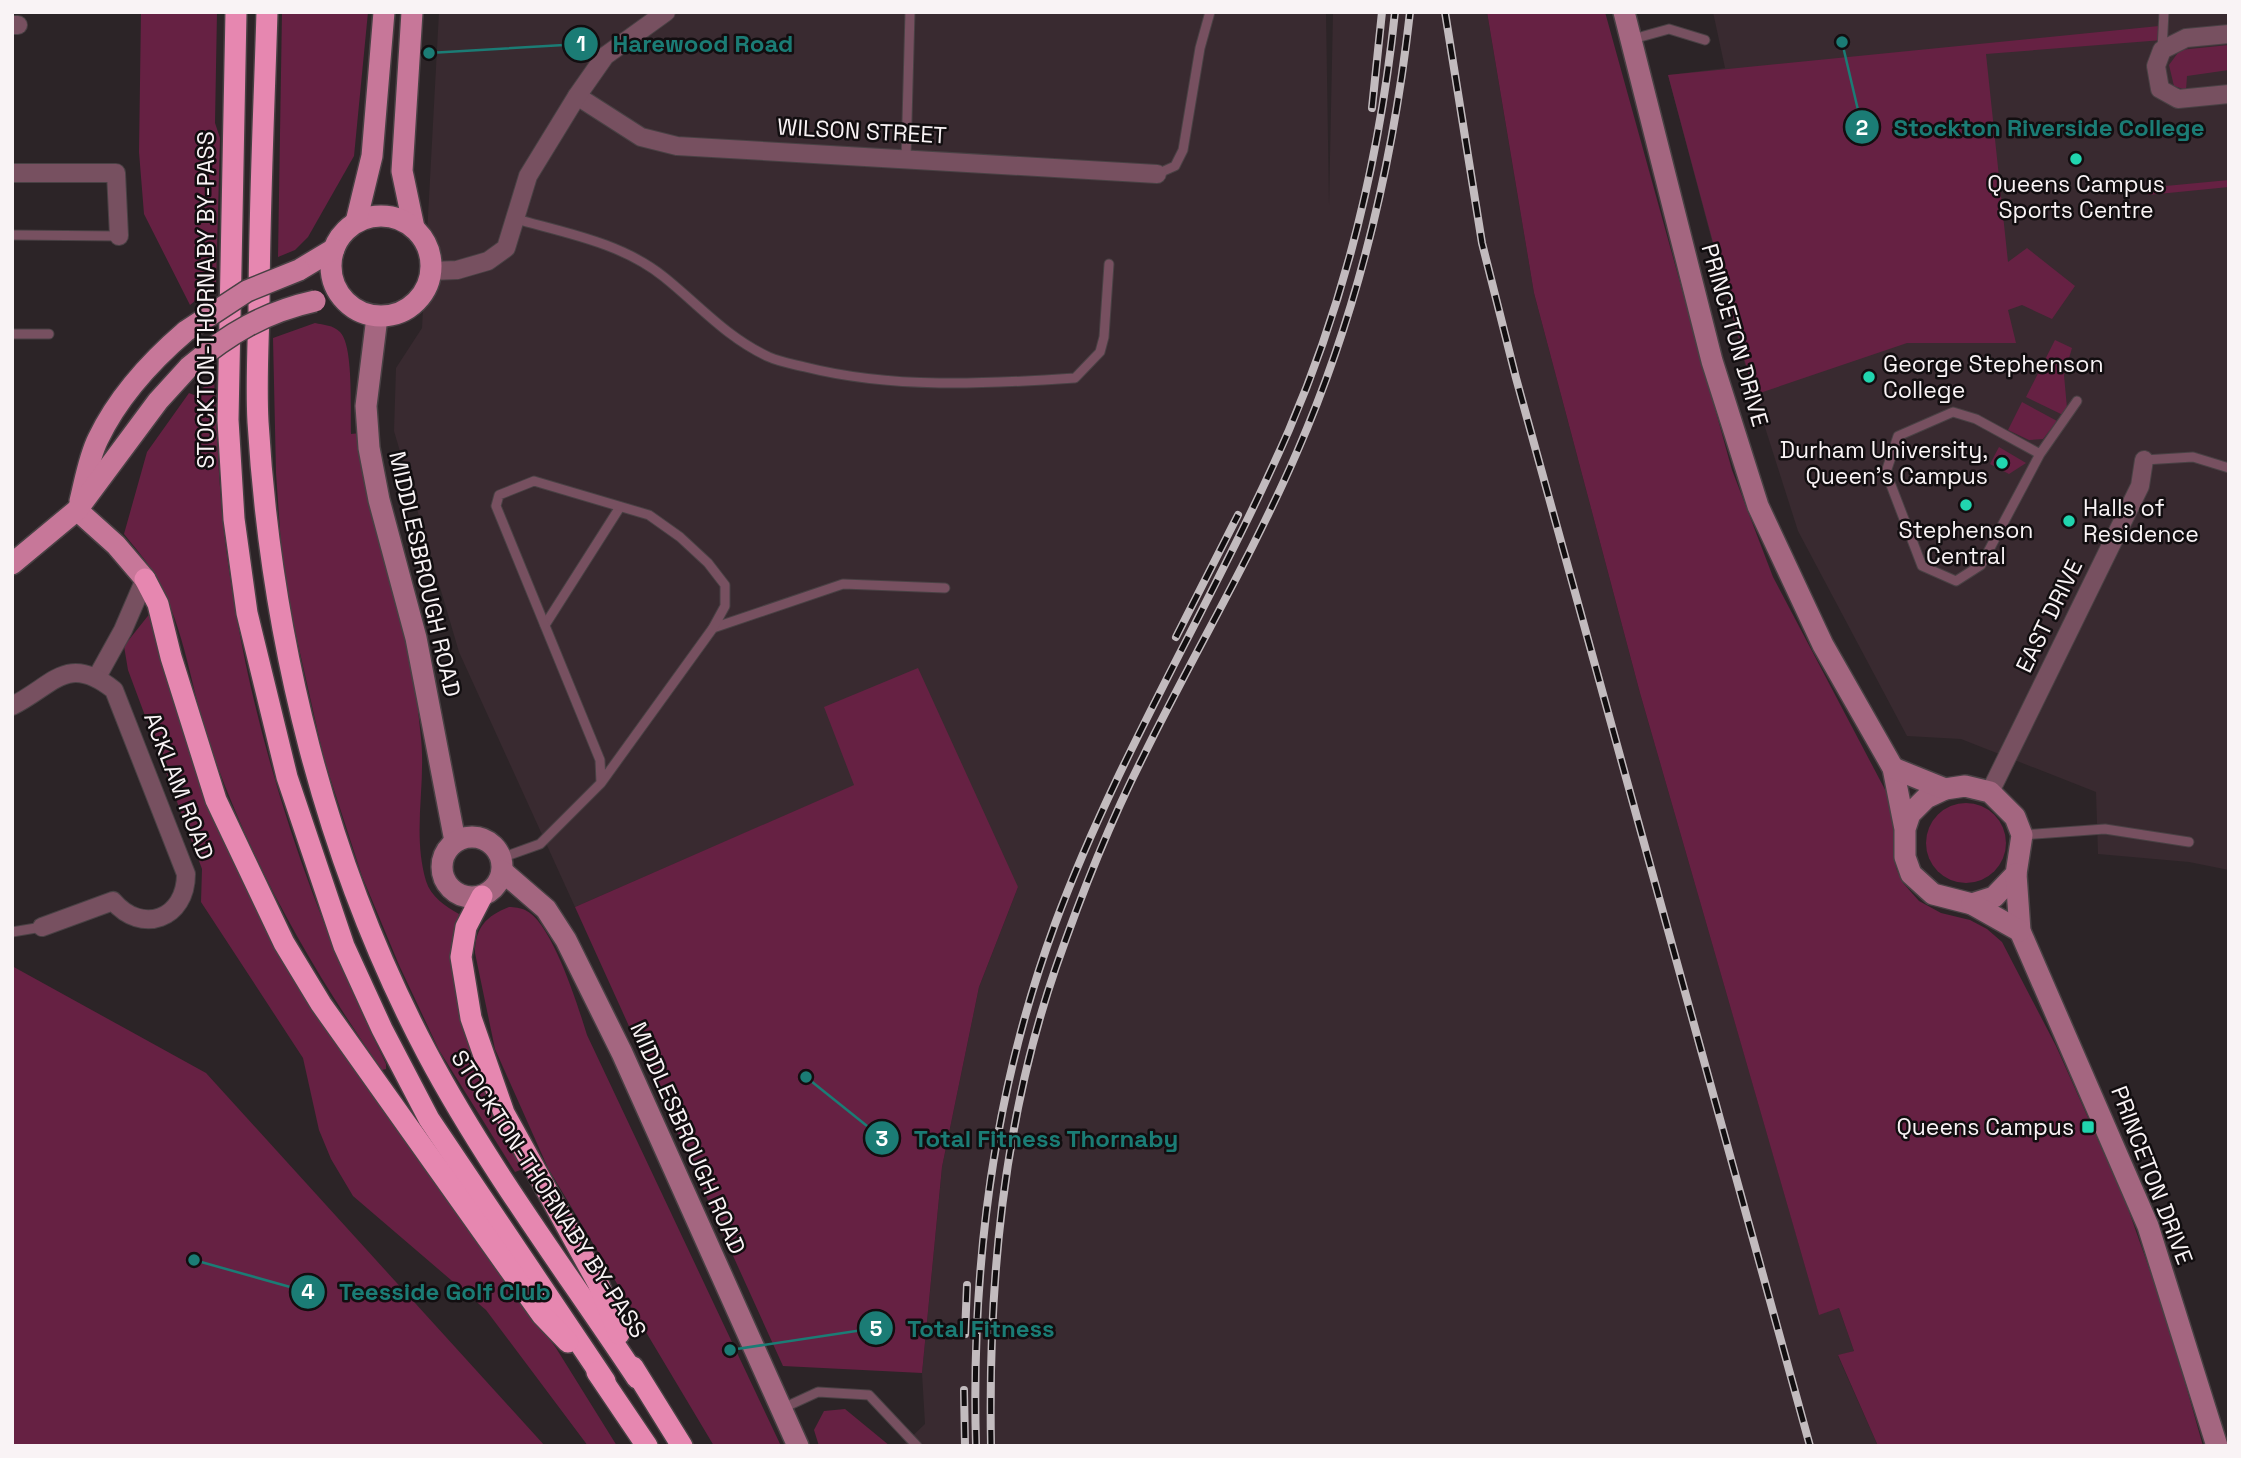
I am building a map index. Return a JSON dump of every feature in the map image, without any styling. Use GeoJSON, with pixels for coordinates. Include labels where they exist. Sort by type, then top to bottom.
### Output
{"type":"FeatureCollection","features":[{"type":"Feature","properties":{"kind":"highway","name":"STOCKTON-THORNABY BY-PASS"},"geometry":{"type":"LineString","coordinates":[[236,12],[228,420],[234,519],[247,613],[273,725],[344,946],[382,1029],[436,1130],[605,1381]]}},
{"type":"Feature","properties":{"kind":"highway","name":"STOCKTON-THORNABY BY-PASS"},"geometry":{"type":"LineString","coordinates":[[267,12],[259,256],[258,417],[265,514],[277,605],[319,778],[386,967],[427,1053],[478,1139],[637,1378]]}},
{"type":"Feature","properties":{"kind":"highway"},"geometry":{"type":"LineString","coordinates":[[145,579],[158,604],[171,657],[216,800],[284,943],[321,1004],[542,1315],[605,1381],[647,1446]]}},
{"type":"Feature","properties":{"kind":"highway"},"geometry":{"type":"LineString","coordinates":[[482,896],[466,927],[461,957],[471,1018],[504,1112],[598,1283],[637,1378],[682,1446]]}},
{"type":"Feature","properties":{"kind":"main road"},"geometry":{"type":"LineString","coordinates":[[356,222],[372,156],[384,12]]}},
{"type":"Feature","properties":{"kind":"main road"},"geometry":{"type":"LineString","coordinates":[[12,564],[78,510],[158,401],[189,367],[222,340],[252,321],[315,300],[349,306],[377,317],[392,316],[419,300],[431,271],[430,256],[424,241],[414,228],[401,171],[412,12]]}},
{"type":"Feature","properties":{"kind":"main road"},"geometry":{"type":"LineString","coordinates":[[349,306],[332,280],[330,264],[334,249],[346,229],[356,222],[386,216],[414,228]]}},
{"type":"Feature","properties":{"kind":"main road"},"geometry":{"type":"LineString","coordinates":[[78,510],[97,440],[112,415],[160,353],[186,331],[247,291],[299,270],[334,249]]}},
{"type":"Feature","properties":{"kind":"main road"},"geometry":{"type":"LineString","coordinates":[[78,510],[116,545],[145,579]]}},
{"type":"Feature","properties":{"kind":"street","name":"PRINCETON DRIVE"},"geometry":{"type":"LineString","coordinates":[[1624,12],[1712,361],[1758,506],[1823,645],[1893,768],[1905,829]]}},
{"type":"Feature","properties":{"kind":"street"},"geometry":{"type":"LineString","coordinates":[[431,271],[457,270],[488,261],[506,248],[528,176],[578,96],[605,56],[659,14]]}},
{"type":"Feature","properties":{"kind":"street"},"geometry":{"type":"LineString","coordinates":[[2229,34],[2186,38],[2162,50],[2156,66],[2160,89],[2178,99],[2229,94]]}},
{"type":"Feature","properties":{"kind":"street","name":"WILSON STREET"},"geometry":{"type":"LineString","coordinates":[[578,96],[640,137],[677,146],[906,157],[1157,174]]}},
{"type":"Feature","properties":{"kind":"street"},"geometry":{"type":"LineString","coordinates":[[12,173],[116,173],[119,236]]}},
{"type":"Feature","properties":{"kind":"street","name":"MIDDLESBROUGH ROAD"},"geometry":{"type":"LineString","coordinates":[[377,317],[366,406],[369,448],[379,500],[416,638],[456,841],[464,837],[482,838],[497,849],[501,864],[546,909],[566,940],[626,1060],[798,1446]]}},
{"type":"Feature","properties":{"kind":"street","name":"EAST DRIVE"},"geometry":{"type":"LineString","coordinates":[[1990,792],[2140,485],[2144,460]]}},
{"type":"Feature","properties":{"kind":"street"},"geometry":{"type":"LineString","coordinates":[[12,706],[60,674],[77,673],[97,677],[123,630],[145,579]]}},
{"type":"Feature","properties":{"kind":"street","name":"ACKLAM ROAD"},"geometry":{"type":"LineString","coordinates":[[42,927],[113,901],[124,914],[137,919],[154,919],[166,915],[179,905],[186,891],[186,874],[121,706],[114,691],[97,677]]}},
{"type":"Feature","properties":{"kind":"street"},"geometry":{"type":"LineString","coordinates":[[1893,768],[1945,789]]}},
{"type":"Feature","properties":{"kind":"street"},"geometry":{"type":"LineString","coordinates":[[1972,904],[1994,897],[2017,874],[2022,835],[2015,817],[1990,792],[1965,786],[1945,789],[1926,798],[1910,814],[1905,829],[1905,857],[1921,886],[1947,900],[1972,904],[2020,930]]}},
{"type":"Feature","properties":{"kind":"street"},"geometry":{"type":"LineString","coordinates":[[456,841],[443,856],[442,876],[453,892],[462,896],[482,896],[495,886],[501,864]]}},
{"type":"Feature","properties":{"kind":"street","name":"PRINCETON DRIVE"},"geometry":{"type":"LineString","coordinates":[[2017,874],[2020,930],[2143,1216],[2217,1446]]}},
{"type":"Feature","properties":{"kind":"lane"},"geometry":{"type":"LineString","coordinates":[[906,157],[909,12]]}},
{"type":"Feature","properties":{"kind":"lane"},"geometry":{"type":"LineString","coordinates":[[1157,174],[1175,166],[1183,150],[1200,48],[1210,12]]}},
{"type":"Feature","properties":{"kind":"lane"},"geometry":{"type":"LineString","coordinates":[[2162,50],[2164,12]]}},
{"type":"Feature","properties":{"kind":"lane"},"geometry":{"type":"LineString","coordinates":[[1631,39],[1668,29],[1705,40]]}},
{"type":"Feature","properties":{"kind":"lane"},"geometry":{"type":"LineString","coordinates":[[516,219],[590,239],[619,251],[663,276],[730,335],[771,358],[849,378],[992,384],[1075,378],[1100,352],[1104,337],[1109,264]]}},
{"type":"Feature","properties":{"kind":"lane"},"geometry":{"type":"LineString","coordinates":[[12,235],[119,236]]}},
{"type":"Feature","properties":{"kind":"lane"},"geometry":{"type":"LineString","coordinates":[[12,334],[48,334]]}},
{"type":"Feature","properties":{"kind":"lane"},"geometry":{"type":"LineString","coordinates":[[2040,454],[1976,419],[1953,412],[1898,436],[1886,472],[1922,566],[1956,581],[1981,565],[2040,454],[2077,401]]}},
{"type":"Feature","properties":{"kind":"lane"},"geometry":{"type":"LineString","coordinates":[[2144,460],[2193,457],[2229,468]]}},
{"type":"Feature","properties":{"kind":"lane"},"geometry":{"type":"LineString","coordinates":[[501,864],[540,844],[601,783],[713,628],[725,606],[724,585],[708,563],[680,537],[649,515],[534,481],[499,495],[496,506],[600,760],[601,783]]}},
{"type":"Feature","properties":{"kind":"lane"},"geometry":{"type":"LineString","coordinates":[[545,625],[620,506]]}},
{"type":"Feature","properties":{"kind":"lane"},"geometry":{"type":"LineString","coordinates":[[713,628],[843,584],[945,588]]}},
{"type":"Feature","properties":{"kind":"lane"},"geometry":{"type":"LineString","coordinates":[[2022,835],[2105,829],[2189,842]]}},
{"type":"Feature","properties":{"kind":"lane"},"geometry":{"type":"LineString","coordinates":[[12,932],[42,927]]}},
{"type":"Feature","properties":{"kind":"lane"},"geometry":{"type":"LineString","coordinates":[[781,1409],[818,1392],[869,1395],[918,1446]]}},
{"type":"Feature","properties":{"kind":"shaded area"},"geometry":{"type":"Polygon","coordinates":[[[141,12],[217,12],[215,123],[220,138],[216,284],[190,305],[144,214],[139,152],[141,12]]]}},
{"type":"Feature","properties":{"kind":"shaded area"},"geometry":{"type":"Polygon","coordinates":[[[282,12],[368,12],[354,156],[308,237],[295,250],[278,257],[282,12]]]}},
{"type":"Feature","properties":{"kind":"shaded area"},"geometry":{"type":"Polygon","coordinates":[[[439,12],[1326,12],[1329,205],[1333,12],[1487,12],[1534,293],[1640,693],[1819,1314],[1839,1308],[1854,1351],[1838,1356],[1878,1446],[902,1446],[925,1424],[922,1373],[942,1167],[979,987],[1018,887],[855,785],[575,907],[459,652],[394,431],[396,368],[422,328],[439,12]]]}},
{"type":"Feature","properties":{"kind":"shaded area"},"geometry":{"type":"Polygon","coordinates":[[[1487,12],[1605,12],[1732,470],[1773,577],[1891,801],[1896,868],[1903,883],[1919,901],[1941,913],[1970,920],[1987,929],[2002,942],[2056,1046],[2126,1203],[2167,1319],[2203,1446],[1878,1446],[1838,1355],[1854,1351],[1839,1308],[1819,1315],[1640,693],[1534,293],[1487,12]]]}},
{"type":"Feature","properties":{"kind":"shaded area","name":"Durham University, Queen's Campus"},"geometry":{"type":"Polygon","coordinates":[[[1713,12],[2229,12],[2229,870],[2189,862],[2098,854],[2096,792],[1961,739],[1907,736],[1798,531],[1742,355],[1668,75],[1725,68],[1713,12]]]}},
{"type":"Feature","properties":{"kind":"shaded area"},"geometry":{"type":"Polygon","coordinates":[[[2159,26],[2163,40],[1986,54],[2008,262],[2027,248],[2075,286],[2052,319],[2022,305],[2008,310],[2016,343],[1907,343],[1754,395],[1668,75],[2159,26]]]}},
{"type":"Feature","properties":{"kind":"shaded area"},"geometry":{"type":"Polygon","coordinates":[[[2229,45],[2229,70],[2187,76],[2186,90],[2174,86],[2169,65],[2180,50],[2229,45]]]}},
{"type":"Feature","properties":{"kind":"shaded area"},"geometry":{"type":"Polygon","coordinates":[[[2229,180],[2229,187],[2148,195],[2147,192],[2155,187],[2229,180]]]}},
{"type":"Feature","properties":{"kind":"shaded area"},"geometry":{"type":"Polygon","coordinates":[[[315,323],[340,332],[347,351],[351,434],[360,433],[396,585],[417,699],[422,756],[422,863],[431,892],[459,914],[455,949],[523,1169],[515,1172],[439,1050],[399,965],[362,876],[324,759],[291,613],[281,544],[276,473],[273,338],[315,323]]]}},
{"type":"Feature","properties":{"kind":"shaded area"},"geometry":{"type":"Polygon","coordinates":[[[2055,340],[2072,348],[2064,375],[2067,408],[2063,415],[2026,397],[2055,340]]]}},
{"type":"Feature","properties":{"kind":"shaded area"},"geometry":{"type":"Polygon","coordinates":[[[214,379],[223,523],[233,594],[262,732],[303,868],[328,934],[386,1064],[386,1069],[382,1070],[331,994],[264,874],[211,748],[181,639],[166,597],[149,566],[124,534],[147,452],[189,393],[194,395],[214,379]]]}},
{"type":"Feature","properties":{"kind":"shaded area"},"geometry":{"type":"Polygon","coordinates":[[[2022,402],[2057,421],[2043,439],[2029,440],[2008,430],[2022,402]]]}},
{"type":"Feature","properties":{"kind":"shaded area"},"geometry":{"type":"Polygon","coordinates":[[[1999,447],[2026,463],[2009,474],[1990,464],[1999,447]]]}},
{"type":"Feature","properties":{"kind":"shaded area"},"geometry":{"type":"Polygon","coordinates":[[[151,612],[188,746],[221,829],[479,1243],[556,1348],[617,1446],[588,1446],[486,1310],[353,1196],[331,1159],[319,1130],[303,1058],[201,902],[202,869],[128,670],[124,646],[151,612]]]}},
{"type":"Feature","properties":{"kind":"shaded area"},"geometry":{"type":"Polygon","coordinates":[[[918,668],[1018,887],[979,987],[942,1167],[922,1373],[783,1366],[575,907],[854,785],[824,707],[918,668]]]}},
{"type":"Feature","properties":{"kind":"shaded area"},"geometry":{"type":"Polygon","coordinates":[[[1966,803],[1981,806],[1994,815],[2003,828],[2006,843],[2003,858],[1994,871],[1981,880],[1966,883],[1951,880],[1938,871],[1929,858],[1926,843],[1929,828],[1938,815],[1951,806],[1966,803]]]}},
{"type":"Feature","properties":{"kind":"shaded area"},"geometry":{"type":"Polygon","coordinates":[[[509,907],[523,909],[535,918],[554,947],[571,986],[587,1035],[781,1446],[714,1446],[548,1168],[495,1049],[475,953],[477,937],[483,924],[494,914],[509,907]]]}},
{"type":"Feature","properties":{"kind":"shaded area"},"geometry":{"type":"Polygon","coordinates":[[[12,966],[206,1073],[545,1446],[12,1446],[12,966]]]}},
{"type":"Feature","properties":{"kind":"shaded area"},"geometry":{"type":"Polygon","coordinates":[[[845,1409],[890,1446],[819,1446],[814,1430],[824,1411],[845,1409]]]}},
{"type":"Feature","properties":{"kind":"railway"},"geometry":{"type":"LineString","coordinates":[[1372,108],[1382,12]]}},
{"type":"Feature","properties":{"kind":"railway"},"geometry":{"type":"LineString","coordinates":[[976,1446],[978,1313],[990,1181],[1001,1116],[1034,987],[1080,860],[1108,798],[1261,492],[1309,380],[1344,277],[1358,225],[1380,119],[1395,12]]}},
{"type":"Feature","properties":{"kind":"railway"},"geometry":{"type":"LineString","coordinates":[[991,1446],[992,1324],[1002,1204],[1023,1084],[1038,1025],[1075,913],[1119,808],[1280,491],[1319,399],[1355,291],[1383,181],[1410,12]]}},
{"type":"Feature","properties":{"kind":"railway"},"geometry":{"type":"LineString","coordinates":[[1445,12],[1482,243],[1516,378],[1810,1446]]}},
{"type":"Feature","properties":{"kind":"railway"},"geometry":{"type":"LineString","coordinates":[[1176,637],[1238,515]]}},
{"type":"Feature","properties":{"kind":"railway"},"geometry":{"type":"LineString","coordinates":[[965,1334],[967,1285]]}},
{"type":"Feature","properties":{"kind":"railway"},"geometry":{"type":"LineString","coordinates":[[964,1390],[965,1446]]}},
{"type":"Feature","properties":{"kind":"place","name":"Stockton Riverside College"},"geometry":{"type":"Point","coordinates":[1842,42]}},
{"type":"Feature","properties":{"kind":"place","name":"Harewood Road"},"geometry":{"type":"Point","coordinates":[429,53]}},
{"type":"Feature","properties":{"kind":"place","name":"Queens Campus Sports Centre"},"geometry":{"type":"Point","coordinates":[2076,159]}},
{"type":"Feature","properties":{"kind":"place","name":"George Stephenson College"},"geometry":{"type":"Point","coordinates":[1869,377]}},
{"type":"Feature","properties":{"kind":"place","name":"Durham University, Queen's Campus"},"geometry":{"type":"Point","coordinates":[2002,463]}},
{"type":"Feature","properties":{"kind":"place","name":"Stephenson Central"},"geometry":{"type":"Point","coordinates":[1966,505]}},
{"type":"Feature","properties":{"kind":"place","name":"Halls of Residence"},"geometry":{"type":"Point","coordinates":[2069,521]}},
{"type":"Feature","properties":{"kind":"place","name":"Total Fitness Thornaby"},"geometry":{"type":"Point","coordinates":[806,1077]}},
{"type":"Feature","properties":{"kind":"place","name":"Queens Campus"},"geometry":{"type":"Point","coordinates":[2088,1127]}},
{"type":"Feature","properties":{"kind":"place","name":"Teesside Golf Club"},"geometry":{"type":"Point","coordinates":[194,1260]}},
{"type":"Feature","properties":{"kind":"place","name":"Total Fitness"},"geometry":{"type":"Point","coordinates":[730,1350]}}]}
